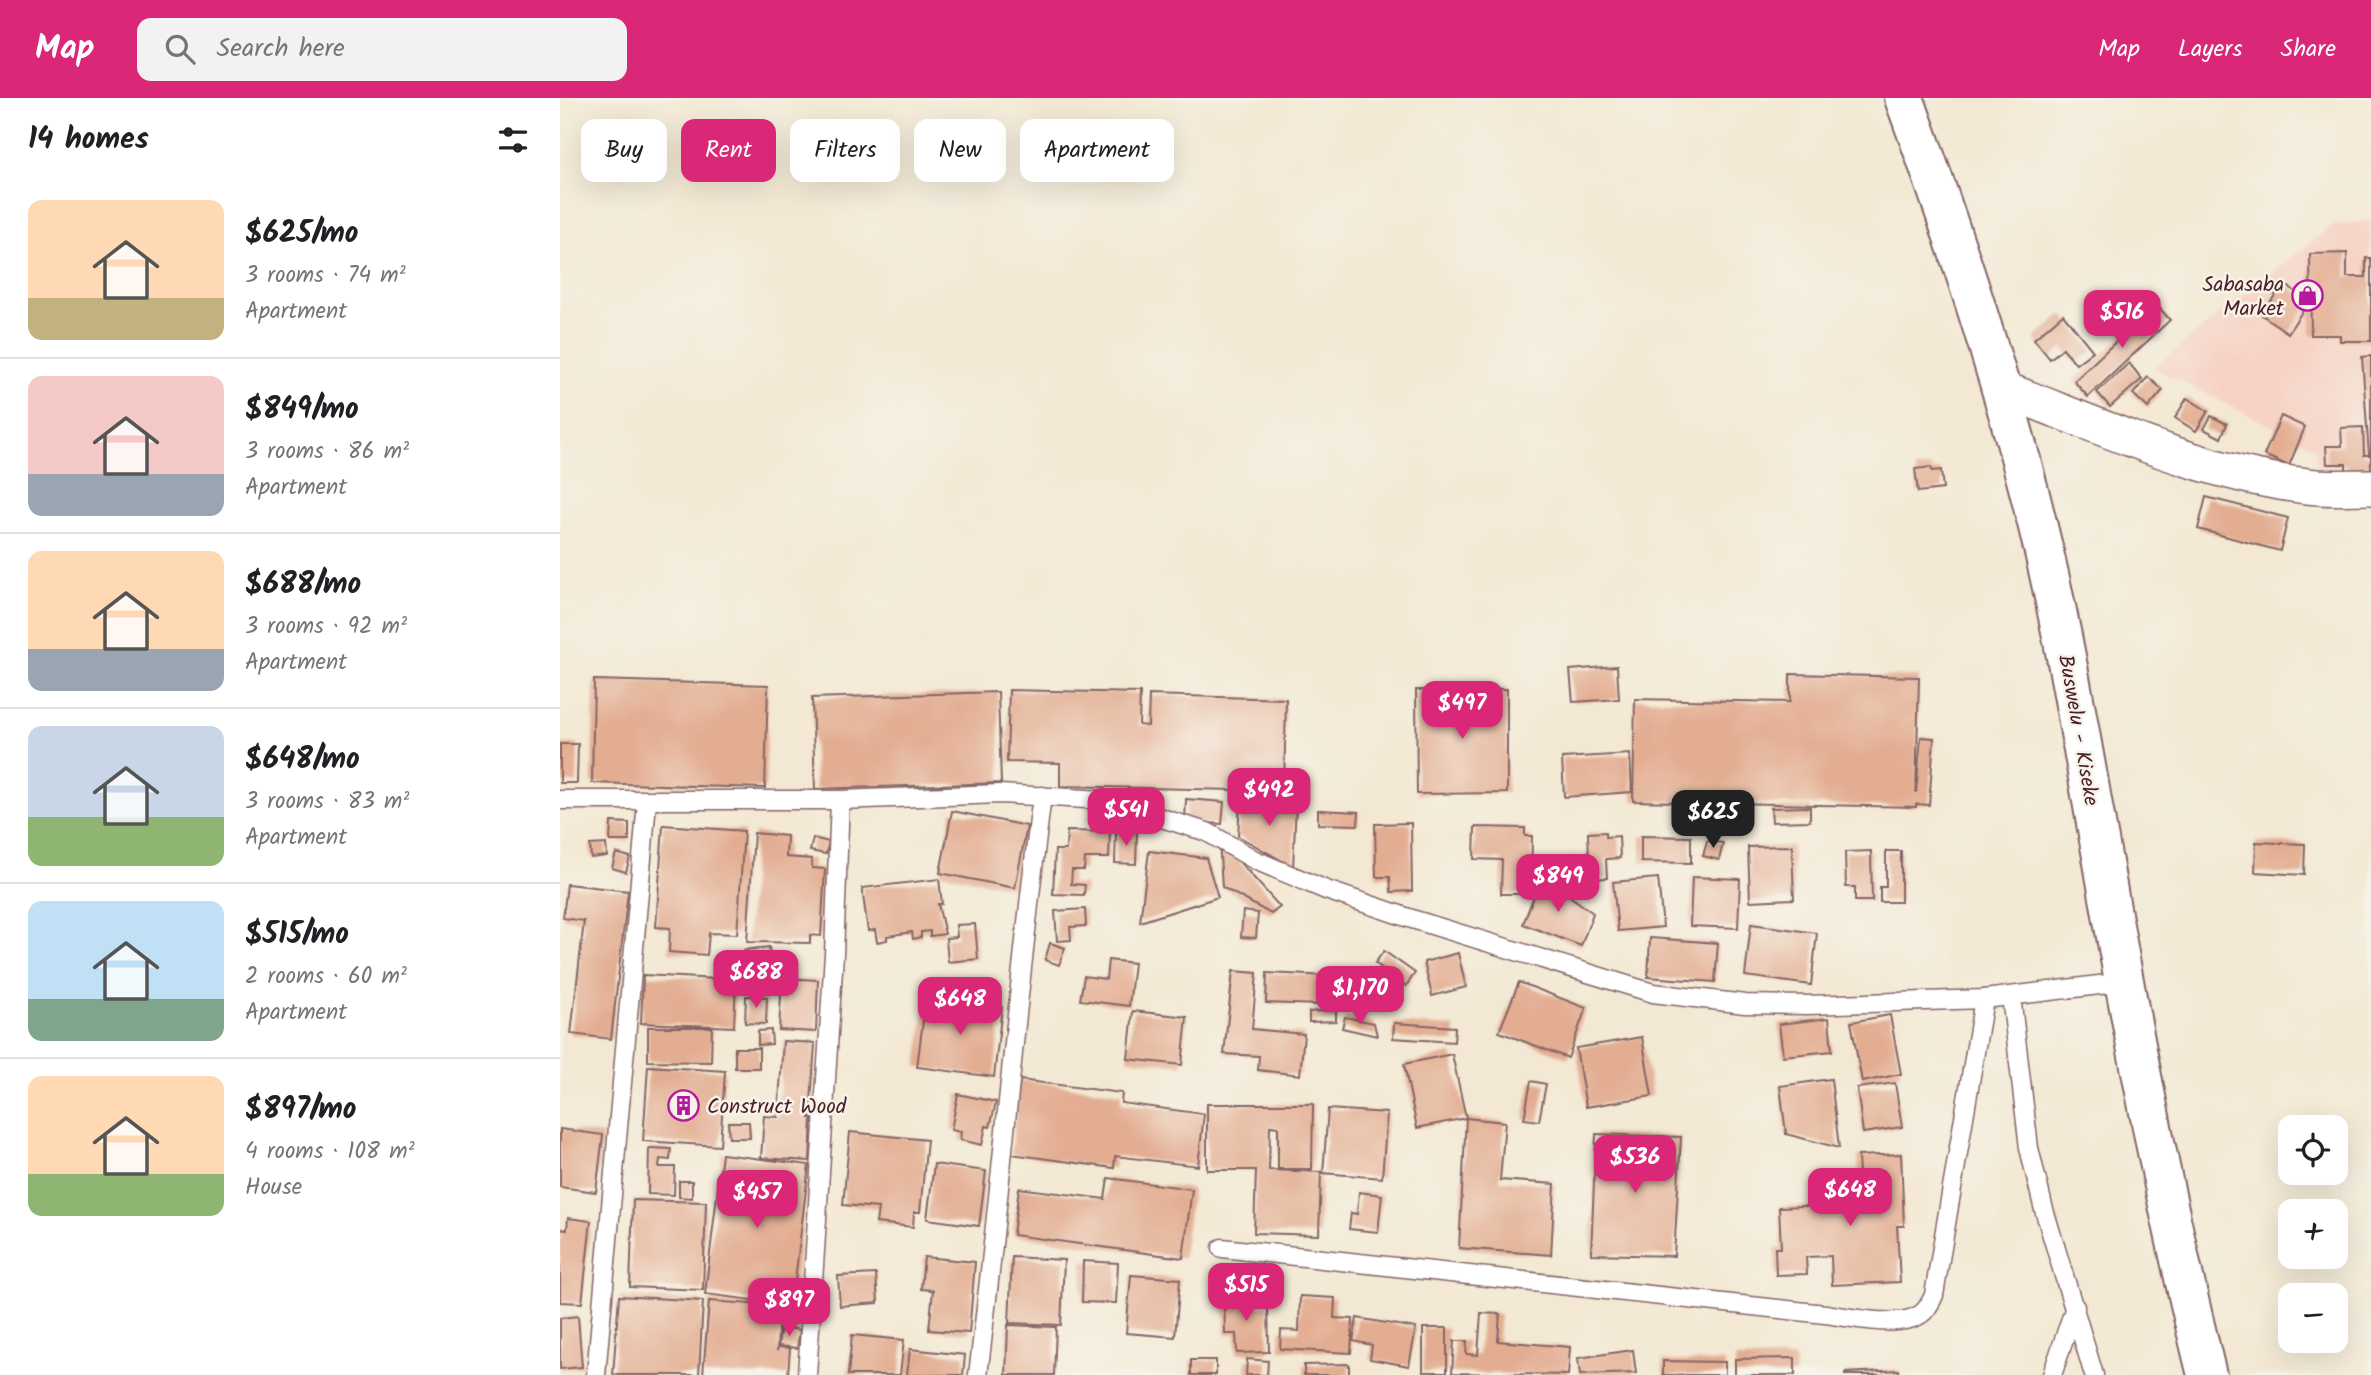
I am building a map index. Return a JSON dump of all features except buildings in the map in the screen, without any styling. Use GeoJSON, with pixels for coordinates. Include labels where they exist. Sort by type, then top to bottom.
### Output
{"type":"FeatureCollection","features":[{"type":"Feature","properties":{"kind":"main road","name":"Buswelu - Kiseke"},"geometry":{"type":"LineString","coordinates":[[1904,98],[2003,389],[2042,543],[2163,1182],[2207,1375]]}},
{"type":"Feature","properties":{"kind":"street"},"geometry":{"type":"LineString","coordinates":[[2003,389],[2184,457],[2245,474],[2308,487],[2371,487]]}},
{"type":"Feature","properties":{"kind":"lane"},"geometry":{"type":"LineString","coordinates":[[560,800],[840,800],[1000,794],[1102,800],[1207,832],[1255,860],[1325,890],[1412,919],[1653,993],[1745,1004],[1808,1005],[1984,999],[2124,982]]}},
{"type":"Feature","properties":{"kind":"lane"},"geometry":{"type":"LineString","coordinates":[[978,1375],[1042,796]]}},
{"type":"Feature","properties":{"kind":"lane"},"geometry":{"type":"LineString","coordinates":[[807,1375],[834,954],[840,800]]}},
{"type":"Feature","properties":{"kind":"lane"},"geometry":{"type":"LineString","coordinates":[[596,1375],[647,802]]}},
{"type":"Feature","properties":{"kind":"lane"},"geometry":{"type":"LineString","coordinates":[[2011,996],[2029,1148],[2043,1206],[2094,1375]]}},
{"type":"Feature","properties":{"kind":"lane"},"geometry":{"type":"LineString","coordinates":[[1222,1248],[1853,1317],[1905,1320],[1921,1314],[1934,1295],[1984,999]]}},
{"type":"Feature","properties":{"kind":"lane"},"geometry":{"type":"LineString","coordinates":[[2052,1375],[2075,1307]]}},
{"type":"Feature","properties":{"kind":"shaded area","name":"Sabasaba Market"},"geometry":{"type":"Polygon","coordinates":[[[2371,220],[2371,464],[2317,469],[2315,447],[2153,368],[2333,225],[2371,220]]]}},
{"type":"Feature","properties":{"kind":"place","name":"Sabasaba Market"},"geometry":{"type":"Point","coordinates":[2307,296]}},
{"type":"Feature","properties":{"kind":"place","name":"Construct Wood"},"geometry":{"type":"Point","coordinates":[684,1106]}}]}
